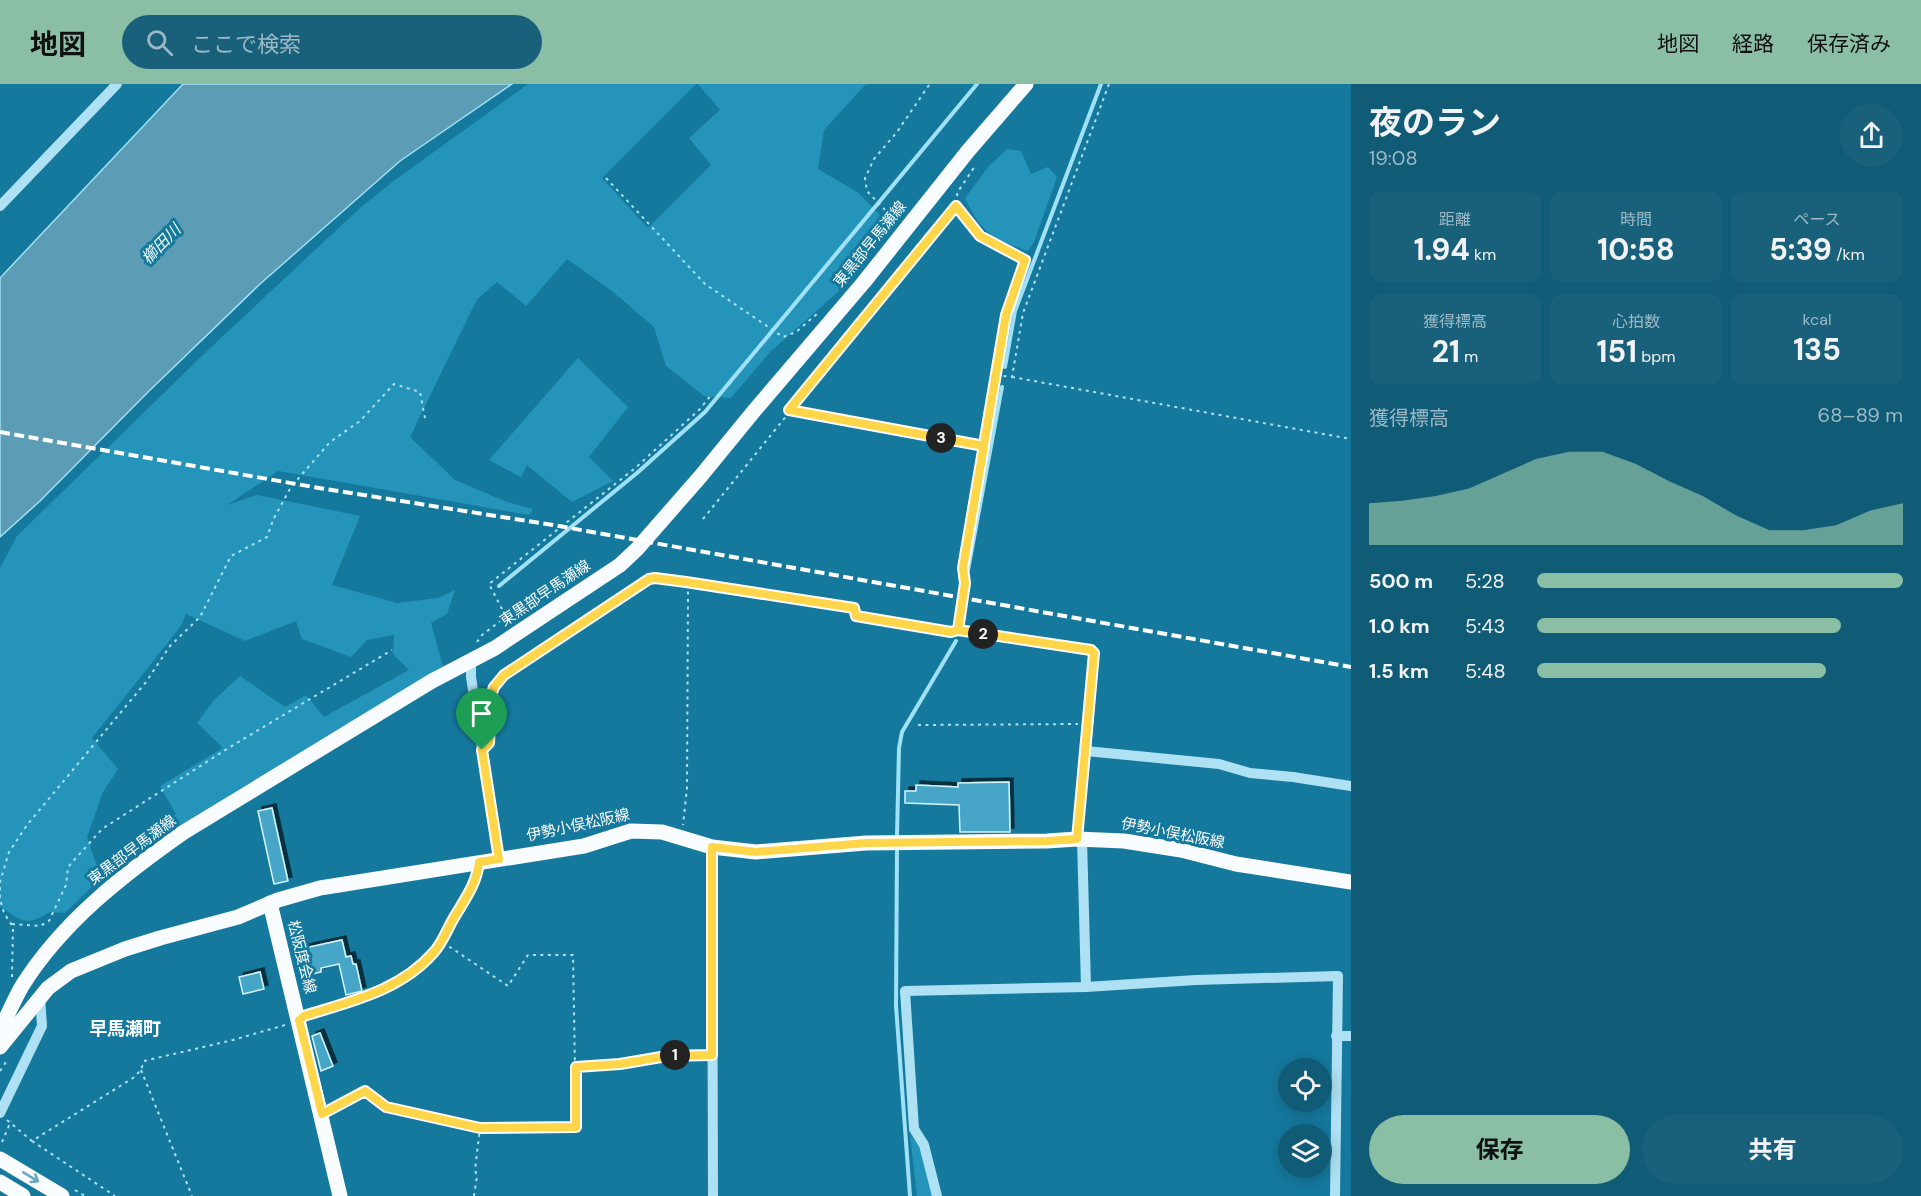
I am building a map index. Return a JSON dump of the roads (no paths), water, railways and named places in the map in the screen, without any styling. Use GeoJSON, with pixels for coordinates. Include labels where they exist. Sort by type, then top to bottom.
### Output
{"type":"FeatureCollection","features":[{"type":"Feature","properties":{"kind":"main road","name":"東黒部早馬瀬線"},"geometry":{"type":"LineString","coordinates":[[0,1031],[21,987],[43,957],[94,901],[120,879],[184,832],[432,681],[522,631],[620,565],[638,549],[864,282],[968,151],[1026,84]]}},
{"type":"Feature","properties":{"kind":"main road","name":"伊勢小俣松阪線"},"geometry":{"type":"LineString","coordinates":[[0,1047],[40,997],[64,975],[94,961],[160,938],[238,917],[298,893],[341,884],[584,846],[631,831],[662,832],[712,847],[756,852],[866,843],[1079,839],[1124,841],[1150,844],[1236,864],[1351,882]]}},
{"type":"Feature","properties":{"kind":"main road","name":"松阪度会線"},"geometry":{"type":"LineString","coordinates":[[270,903],[340,1196]]}},
{"type":"Feature","properties":{"kind":"main road"},"geometry":{"type":"LineString","coordinates":[[0,1159],[62,1196]]}},
{"type":"Feature","properties":{"kind":"main road"},"geometry":{"type":"LineString","coordinates":[[0,1182],[23,1196]]}},
{"type":"Feature","properties":{"kind":"street"},"geometry":{"type":"LineString","coordinates":[[0,206],[117,84]]}},
{"type":"Feature","properties":{"kind":"street"},"geometry":{"type":"LineString","coordinates":[[958,630],[1091,650],[1094,653],[1079,839],[1086,987]]}},
{"type":"Feature","properties":{"kind":"street"},"geometry":{"type":"LineString","coordinates":[[471,661],[471,677],[499,859]]}},
{"type":"Feature","properties":{"kind":"street"},"geometry":{"type":"LineString","coordinates":[[1086,751],[1219,764],[1250,773],[1351,786]]}},
{"type":"Feature","properties":{"kind":"street"},"geometry":{"type":"LineString","coordinates":[[712,847],[713,1196]]}},
{"type":"Feature","properties":{"kind":"street"},"geometry":{"type":"LineString","coordinates":[[937,1196],[924,1145],[914,1129],[905,992],[1338,976],[1335,1196]]}},
{"type":"Feature","properties":{"kind":"street"},"geometry":{"type":"LineString","coordinates":[[0,1115],[42,1026],[40,997]]}},
{"type":"Feature","properties":{"kind":"street"},"geometry":{"type":"LineString","coordinates":[[1336,1036],[1351,1036]]}},
{"type":"Feature","properties":{"kind":"water","name":"櫛田川"},"geometry":{"type":"Polygon","coordinates":[[[183,84],[512,84],[400,161],[260,284],[40,501],[0,537],[0,278],[183,84]]]}},
{"type":"Feature","properties":{"kind":"waterway"},"geometry":{"type":"LineString","coordinates":[[499,586],[637,473],[705,412],[977,84]]}},
{"type":"Feature","properties":{"kind":"waterway"},"geometry":{"type":"LineString","coordinates":[[1005,367],[1015,311],[1101,84]]}},
{"type":"Feature","properties":{"kind":"waterway"},"geometry":{"type":"LineString","coordinates":[[968,570],[1002,387]]}},
{"type":"Feature","properties":{"kind":"waterway"},"geometry":{"type":"LineString","coordinates":[[897,836],[899,748],[902,732],[956,641]]}},
{"type":"Feature","properties":{"kind":"waterway"},"geometry":{"type":"LineString","coordinates":[[897,848],[896,1006],[910,1196]]}},
{"type":"Feature","properties":{"kind":"railway"},"geometry":{"type":"LineString","coordinates":[[0,432],[319,488],[553,525],[1351,667]]}},
{"type":"Feature","properties":{"kind":"district","name":"早馬瀬町"},"geometry":{"type":"Point","coordinates":[125,1029]}}]}
